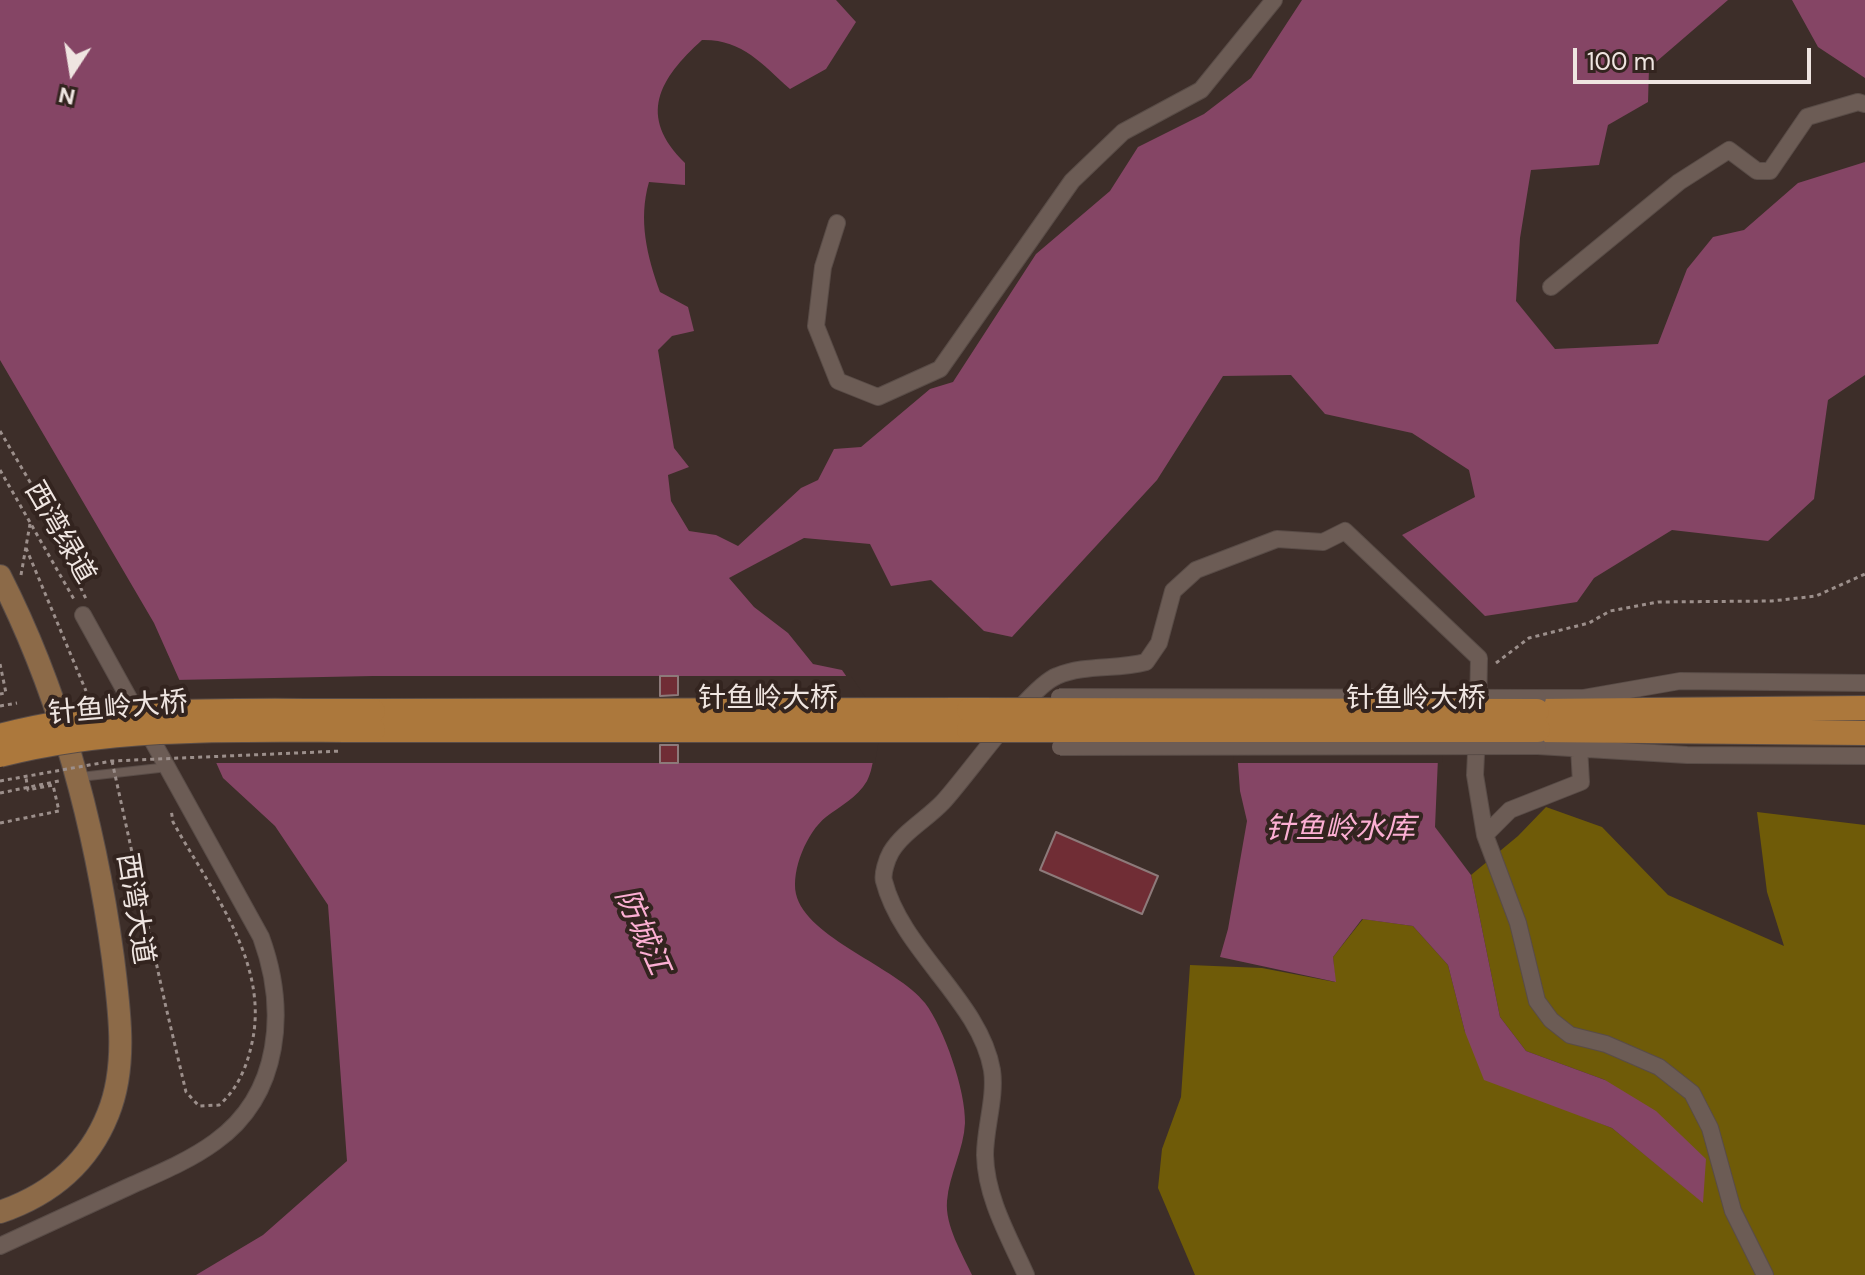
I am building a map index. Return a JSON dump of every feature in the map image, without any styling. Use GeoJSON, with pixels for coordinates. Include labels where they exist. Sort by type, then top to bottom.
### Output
{"type":"FeatureCollection","features":[{"type":"Feature","properties":{"kind":"main road","name":"西湾大道"},"geometry":{"type":"LineString","coordinates":[[0,576],[34,647],[104,889],[120,1029],[115,1087],[109,1112],[82,1159],[48,1191],[0,1212]]}},
{"type":"Feature","properties":{"kind":"main road"},"geometry":{"type":"LineString","coordinates":[[1824,708],[1865,697]]}},
{"type":"Feature","properties":{"kind":"main road"},"geometry":{"type":"LineString","coordinates":[[1538,721],[1865,708]]}},
{"type":"Feature","properties":{"kind":"main road","name":"针鱼岭大桥"},"geometry":{"type":"LineString","coordinates":[[0,736],[99,719],[213,712],[1538,721]]}},
{"type":"Feature","properties":{"kind":"main road"},"geometry":{"type":"LineString","coordinates":[[1538,721],[1865,733]]}},
{"type":"Feature","properties":{"kind":"main road","name":"针鱼岭大桥"},"geometry":{"type":"LineString","coordinates":[[0,755],[100,737],[214,730],[1538,721]]}},
{"type":"Feature","properties":{"kind":"street"},"geometry":{"type":"LineString","coordinates":[[837,223],[823,267],[816,326],[838,381],[878,397],[940,369],[1072,181],[1123,132],[1201,90],[1274,0]]}},
{"type":"Feature","properties":{"kind":"street"},"geometry":{"type":"LineString","coordinates":[[1551,287],[1679,182],[1729,150],[1757,171],[1770,171],[1807,117],[1858,102],[1865,104]]}},
{"type":"Feature","properties":{"kind":"street"},"geometry":{"type":"LineString","coordinates":[[1026,1275],[994,1204],[985,1157],[992,1071],[975,1027],[911,937],[894,905],[883,878],[890,853],[942,803],[1031,697],[1055,676],[1086,669],[1122,669],[1146,662],[1159,643],[1173,591],[1196,570],[1277,539],[1323,542],[1345,531],[1479,658],[1475,775],[1485,835],[1518,923],[1533,990],[1543,1011],[1570,1035],[1606,1044],[1659,1067],[1692,1093],[1710,1128],[1733,1211],[1765,1275]]}},
{"type":"Feature","properties":{"kind":"street"},"geometry":{"type":"LineString","coordinates":[[0,1246],[166,1170],[217,1142],[248,1107],[268,1070],[277,1028],[273,971],[261,937],[88,613]]}},
{"type":"Feature","properties":{"kind":"street"},"geometry":{"type":"LineString","coordinates":[[1060,747],[1538,721],[1583,698],[1680,681],[1865,683]]}},
{"type":"Feature","properties":{"kind":"street"},"geometry":{"type":"LineString","coordinates":[[1059,697],[1538,721],[1579,747],[1687,755],[1865,756]]}},
{"type":"Feature","properties":{"kind":"street"},"geometry":{"type":"LineString","coordinates":[[1485,835],[1510,810],[1581,782],[1579,747]]}},
{"type":"Feature","properties":{"kind":"lane"},"geometry":{"type":"LineString","coordinates":[[71,778],[168,767]]}},
{"type":"Feature","properties":{"kind":"path"},"geometry":{"type":"LineString","coordinates":[[0,431],[30,482],[88,613]]}},
{"type":"Feature","properties":{"kind":"path","name":"西湾绿道"},"geometry":{"type":"LineString","coordinates":[[0,470],[88,613]]}},
{"type":"Feature","properties":{"kind":"path"},"geometry":{"type":"LineString","coordinates":[[15,607],[30,522]]}},
{"type":"Feature","properties":{"kind":"path"},"geometry":{"type":"LineString","coordinates":[[26,548],[86,691]]}},
{"type":"Feature","properties":{"kind":"path"},"geometry":{"type":"LineString","coordinates":[[1480,675],[1529,638],[1549,630],[1589,623],[1610,611],[1658,602],[1772,601],[1816,596],[1865,574]]}},
{"type":"Feature","properties":{"kind":"path"},"geometry":{"type":"LineString","coordinates":[[0,664],[6,693],[0,694]]}},
{"type":"Feature","properties":{"kind":"path"},"geometry":{"type":"LineString","coordinates":[[0,706],[17,703]]}},
{"type":"Feature","properties":{"kind":"path"},"geometry":{"type":"LineString","coordinates":[[0,781],[112,761],[346,750]]}},
{"type":"Feature","properties":{"kind":"path"},"geometry":{"type":"LineString","coordinates":[[112,761],[186,1092],[199,1106],[219,1105],[230,1096],[247,1063],[257,1024],[256,1001],[245,950],[170,813],[182,792]]}},
{"type":"Feature","properties":{"kind":"path"},"geometry":{"type":"LineString","coordinates":[[59,766],[71,778]]}},
{"type":"Feature","properties":{"kind":"path"},"geometry":{"type":"LineString","coordinates":[[0,823],[59,811],[53,785],[28,790],[26,778]]}},
{"type":"Feature","properties":{"kind":"path"},"geometry":{"type":"LineString","coordinates":[[0,793],[71,778]]}},
{"type":"Feature","properties":{"kind":"shaded area"},"geometry":{"type":"Polygon","coordinates":[[[1546,807],[1602,827],[1668,895],[1784,946],[1767,892],[1757,812],[1865,825],[1865,1275],[1195,1275],[1158,1188],[1162,1149],[1181,1097],[1190,965],[1262,968],[1335,982],[1333,957],[1363,919],[1413,926],[1448,965],[1465,1032],[1552,1104],[1612,1128],[1703,1202],[1605,1080],[1526,1051],[1500,1017],[1471,875],[1518,836],[1546,807]]]}},
{"type":"Feature","properties":{"kind":"water","name":"防城江"},"geometry":{"type":"Polygon","coordinates":[[[0,0],[836,0],[856,22],[826,69],[790,89],[740,48],[702,40],[674,69],[659,98],[661,129],[670,146],[685,163],[685,185],[649,182],[644,210],[646,238],[660,292],[688,307],[694,331],[672,336],[658,350],[674,448],[689,467],[668,475],[671,501],[689,531],[716,535],[738,546],[801,488],[818,480],[834,449],[861,447],[930,389],[953,382],[1036,254],[1110,191],[1138,147],[1204,114],[1251,78],[1302,0],[1728,0],[1649,68],[1648,102],[1608,125],[1599,165],[1531,170],[1520,238],[1516,301],[1555,349],[1658,344],[1687,269],[1713,237],[1744,230],[1798,183],[1865,162],[1865,375],[1828,400],[1814,499],[1768,541],[1672,530],[1594,578],[1577,602],[1485,616],[1402,535],[1475,497],[1469,470],[1412,433],[1325,414],[1291,375],[1223,376],[1157,480],[1012,637],[984,631],[931,580],[891,586],[870,544],[804,538],[729,578],[754,607],[788,633],[813,664],[842,670],[878,722],[870,775],[853,797],[826,817],[813,832],[798,863],[796,894],[803,910],[816,925],[912,990],[925,1003],[939,1028],[958,1078],[965,1123],[948,1191],[947,1210],[955,1239],[972,1275],[196,1275],[263,1235],[347,1161],[328,905],[275,826],[223,778],[154,623],[0,360],[0,0]]]}},
{"type":"Feature","properties":{"kind":"water"},"geometry":{"type":"Polygon","coordinates":[[[1792,0],[1865,0],[1865,78],[1818,47],[1792,0]]]}},
{"type":"Feature","properties":{"kind":"water","name":"针鱼岭水库"},"geometry":{"type":"Polygon","coordinates":[[[1439,735],[1435,827],[1471,875],[1500,1017],[1526,1051],[1605,1080],[1656,1111],[1706,1159],[1703,1203],[1612,1128],[1484,1080],[1465,1032],[1448,965],[1413,926],[1362,919],[1333,957],[1336,982],[1220,957],[1247,821],[1240,791],[1236,738],[1439,735]]]}},
{"type":"Feature","properties":{"kind":"pier"},"geometry":{"type":"Polygon","coordinates":[[[373,676],[851,676],[882,721],[875,763],[212,763],[175,680],[373,676]]]}},
{"type":"Feature","properties":{"kind":"pier"},"geometry":{"type":"Polygon","coordinates":[[[1443,735],[1442,763],[1234,763],[1232,737],[1443,735]]]}},
{"type":"Feature","properties":{"kind":"building"},"geometry":{"type":"Polygon","coordinates":[[[660,676],[678,676],[678,695],[660,696],[660,676]]]}},
{"type":"Feature","properties":{"kind":"building"},"geometry":{"type":"Polygon","coordinates":[[[660,745],[678,745],[678,763],[660,763],[660,745]]]}},
{"type":"Feature","properties":{"kind":"building"},"geometry":{"type":"Polygon","coordinates":[[[1056,832],[1158,876],[1142,914],[1040,870],[1056,832]]]}}]}
